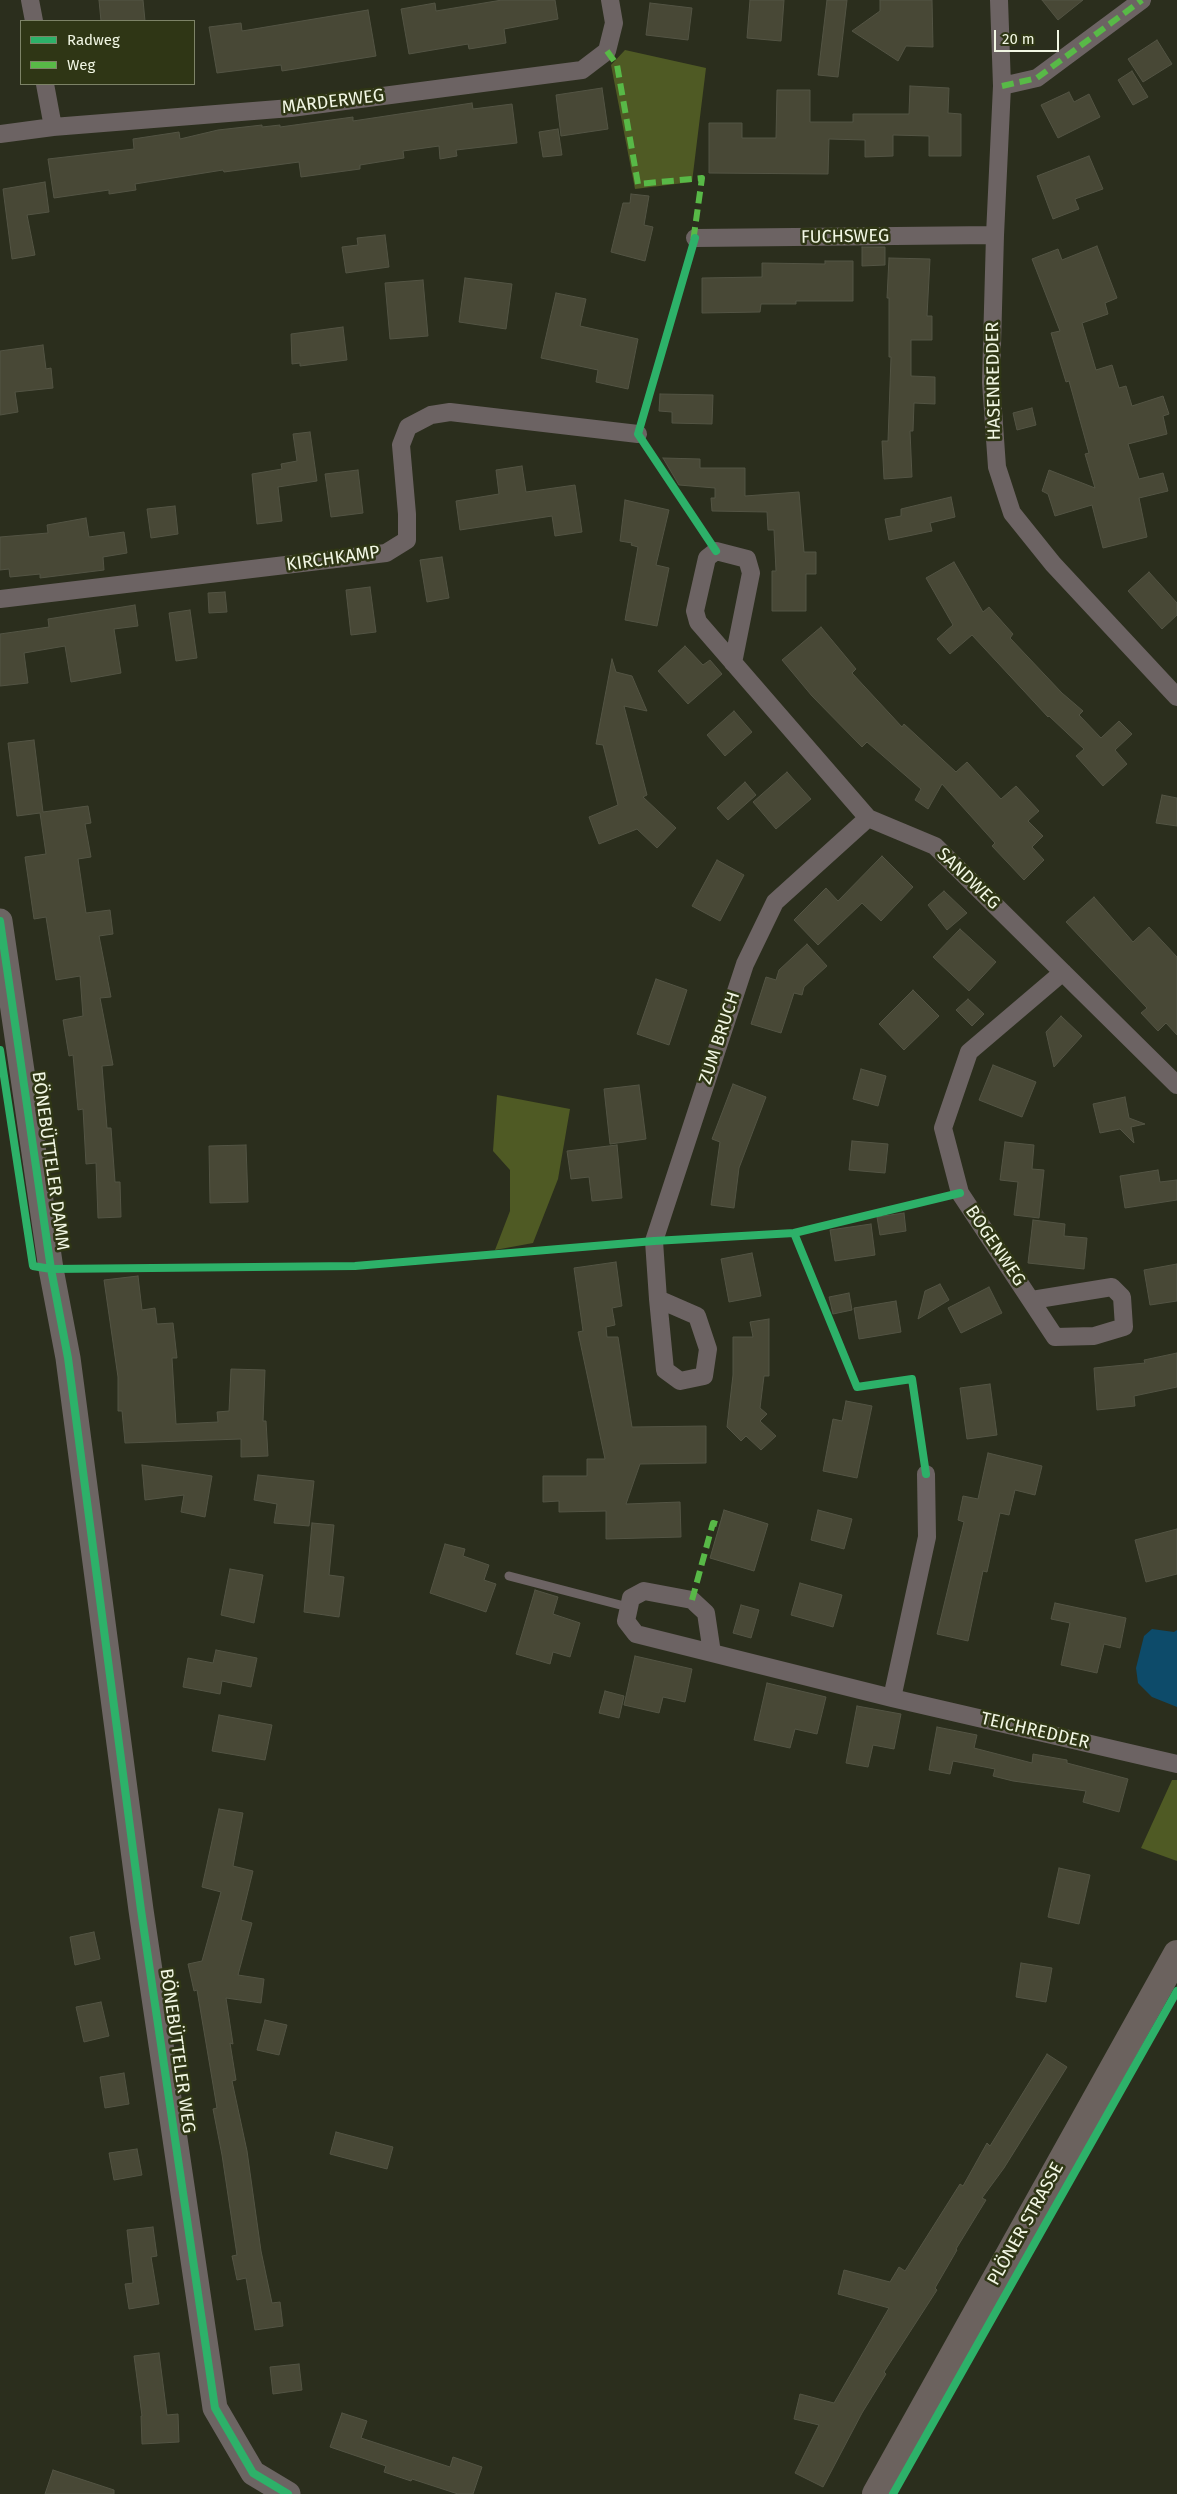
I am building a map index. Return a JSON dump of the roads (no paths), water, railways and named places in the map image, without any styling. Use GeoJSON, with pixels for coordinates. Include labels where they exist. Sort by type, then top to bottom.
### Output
{"type":"FeatureCollection","features":[{"type":"Feature","properties":{"kind":"main road","name":"PLÖNER STRASSE"},"geometry":{"type":"LineString","coordinates":[[876,2494],[1177,1954]]}},
{"type":"Feature","properties":{"kind":"street"},"geometry":{"type":"LineString","coordinates":[[30,0],[34,20]]}},
{"type":"Feature","properties":{"kind":"street","name":"MARDERWEG"},"geometry":{"type":"LineString","coordinates":[[0,134],[53,127],[291,108],[582,70],[607,51],[614,22],[610,0]]}},
{"type":"Feature","properties":{"kind":"street","name":"HASENREDDER"},"geometry":{"type":"LineString","coordinates":[[999,0],[1002,86],[994,235],[991,382],[996,467],[1012,513],[1053,564],[1177,697]]}},
{"type":"Feature","properties":{"kind":"street"},"geometry":{"type":"LineString","coordinates":[[1002,86],[1037,78],[1142,0]]}},
{"type":"Feature","properties":{"kind":"street"},"geometry":{"type":"LineString","coordinates":[[45,85],[53,127]]}},
{"type":"Feature","properties":{"kind":"street","name":"FUCHSWEG"},"geometry":{"type":"LineString","coordinates":[[694,238],[994,235]]}},
{"type":"Feature","properties":{"kind":"street","name":"KIRCHKAMP"},"geometry":{"type":"LineString","coordinates":[[0,599],[386,553],[407,540],[407,514],[401,445],[408,428],[431,415],[450,412],[638,434]]}},
{"type":"Feature","properties":{"kind":"street","name":"SANDWEG"},"geometry":{"type":"LineString","coordinates":[[733,663],[751,573],[746,559],[716,551],[707,558],[695,611],[698,622],[733,663],[868,818],[935,846],[1177,1085]]}},
{"type":"Feature","properties":{"kind":"street","name":"ZUM BRUCH"},"geometry":{"type":"LineString","coordinates":[[658,1299],[697,1316],[708,1349],[704,1376],[680,1382],[664,1370],[658,1299],[654,1241],[745,964],[775,902],[868,818]]}},
{"type":"Feature","properties":{"kind":"street","name":"BÖNEBÜTTELER DAMM"},"geometry":{"type":"LineString","coordinates":[[0,921],[51,1269],[68,1358],[96,1582]]}},
{"type":"Feature","properties":{"kind":"street","name":"BOGENWEG"},"geometry":{"type":"LineString","coordinates":[[1032,1300],[1112,1287],[1122,1297],[1124,1327],[1094,1336],[1055,1337],[960,1193],[943,1128],[969,1052],[1063,972]]}},
{"type":"Feature","properties":{"kind":"street"},"geometry":{"type":"LineString","coordinates":[[892,1698],[927,1537],[926,1474]]}},
{"type":"Feature","properties":{"kind":"street","name":"BÖNEBÜTTELER WEG"},"geometry":{"type":"LineString","coordinates":[[96,1582],[142,1920],[215,2408],[253,2473],[288,2494]]}},
{"type":"Feature","properties":{"kind":"street"},"geometry":{"type":"LineString","coordinates":[[628,1606],[631,1598],[644,1591],[692,1600],[706,1613],[712,1653]]}},
{"type":"Feature","properties":{"kind":"street","name":"TEICHREDDER"},"geometry":{"type":"LineString","coordinates":[[628,1606],[626,1621],[636,1634],[892,1698],[1177,1764]]}},
{"type":"Feature","properties":{"kind":"lane"},"geometry":{"type":"LineString","coordinates":[[509,1576],[628,1606]]}},
{"type":"Feature","properties":{"kind":"water"},"geometry":{"type":"Polygon","coordinates":[[[1152,1629],[1174,1632],[1177,1630],[1177,1707],[1152,1697],[1138,1683],[1136,1668],[1144,1636],[1152,1629]]]}}]}
